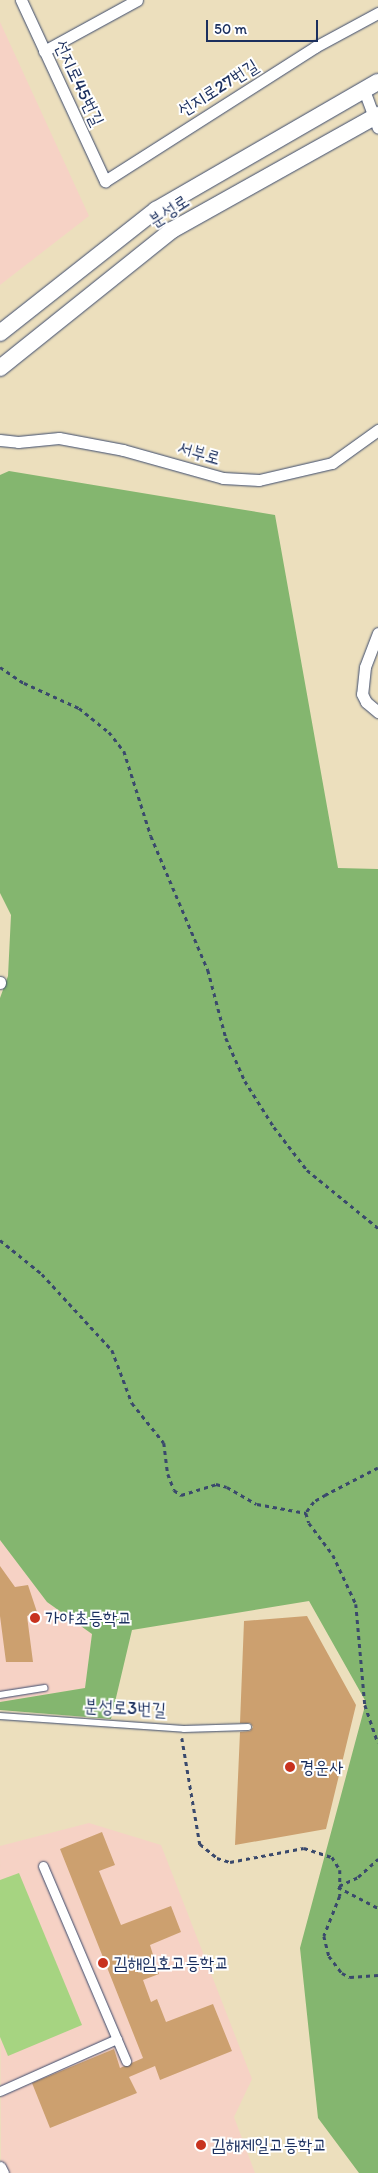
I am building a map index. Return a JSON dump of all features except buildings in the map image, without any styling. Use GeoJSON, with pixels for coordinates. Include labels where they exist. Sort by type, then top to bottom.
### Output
{"type":"FeatureCollection","features":[{"type":"Feature","properties":{"kind":"main road","name":"분성로"},"geometry":{"type":"LineString","coordinates":[[0,333],[156,210],[371,86]]}},
{"type":"Feature","properties":{"kind":"main road","name":"분성로"},"geometry":{"type":"LineString","coordinates":[[0,368],[172,230],[377,120]]}},
{"type":"Feature","properties":{"kind":"street","name":"선지로45번길"},"geometry":{"type":"LineString","coordinates":[[21,0],[104,181]]}},
{"type":"Feature","properties":{"kind":"street"},"geometry":{"type":"LineString","coordinates":[[44,51],[137,0]]}},
{"type":"Feature","properties":{"kind":"street","name":"선지로27번길"},"geometry":{"type":"LineString","coordinates":[[104,181],[314,47],[378,13]]}},
{"type":"Feature","properties":{"kind":"street"},"geometry":{"type":"LineString","coordinates":[[371,86],[377,120]]}},
{"type":"Feature","properties":{"kind":"street","name":"서부로"},"geometry":{"type":"LineString","coordinates":[[0,440],[18,442],[59,438],[124,450],[223,478],[259,480],[332,463],[378,430]]}},
{"type":"Feature","properties":{"kind":"street"},"geometry":{"type":"LineString","coordinates":[[378,632],[365,667],[362,694],[366,702],[378,712]]}},
{"type":"Feature","properties":{"kind":"street"},"geometry":{"type":"LineString","coordinates":[[43,1866],[126,2061]]}},
{"type":"Feature","properties":{"kind":"street"},"geometry":{"type":"LineString","coordinates":[[0,2091],[117,2039]]}},
{"type":"Feature","properties":{"kind":"street"},"geometry":{"type":"LineString","coordinates":[[0,2167],[2,2173]]}},
{"type":"Feature","properties":{"kind":"lane"},"geometry":{"type":"LineString","coordinates":[[0,1695],[44,1688]]}},
{"type":"Feature","properties":{"kind":"lane","name":"분성로3번길"},"geometry":{"type":"LineString","coordinates":[[0,1716],[181,1729],[248,1727]]}},
{"type":"Feature","properties":{"kind":"path"},"geometry":{"type":"LineString","coordinates":[[0,667],[24,683],[79,708],[118,742],[128,758],[151,836],[208,970],[226,1038],[245,1081],[274,1127],[307,1170],[378,1228]]}},
{"type":"Feature","properties":{"kind":"path"},"geometry":{"type":"LineString","coordinates":[[0,1240],[42,1274],[112,1350],[132,1403],[164,1443],[168,1474],[174,1490],[181,1496],[216,1484],[227,1487],[257,1504],[306,1513]]}},
{"type":"Feature","properties":{"kind":"path"},"geometry":{"type":"LineString","coordinates":[[306,1513],[314,1502],[378,1468]]}},
{"type":"Feature","properties":{"kind":"path"},"geometry":{"type":"LineString","coordinates":[[306,1513],[309,1523],[334,1556],[356,1604],[365,1706],[378,1743]]}},
{"type":"Feature","properties":{"kind":"path"},"geometry":{"type":"LineString","coordinates":[[181,1729],[195,1802],[197,1834],[206,1851],[230,1862],[295,1848],[314,1850],[338,1862],[340,1896],[324,1936],[329,1956],[342,1973],[350,1977],[378,1975]]}},
{"type":"Feature","properties":{"kind":"path"},"geometry":{"type":"LineString","coordinates":[[338,1887],[358,1877],[378,1859]]}},
{"type":"Feature","properties":{"kind":"path"},"geometry":{"type":"LineString","coordinates":[[338,1887],[378,1908]]}},
{"type":"Feature","properties":{"kind":"shaded area"},"geometry":{"type":"Polygon","coordinates":[[[0,22],[89,216],[0,285],[0,22]]]}},
{"type":"Feature","properties":{"kind":"shaded area","name":"가야초등학교"},"geometry":{"type":"Polygon","coordinates":[[[0,1540],[47,1602],[92,1634],[85,1688],[0,1702],[0,1540]]]}},
{"type":"Feature","properties":{"kind":"shaded area","name":"김해임호고등학교"},"geometry":{"type":"Polygon","coordinates":[[[89,1823],[161,1845],[252,2079],[234,2117],[255,2173],[1,2173],[0,1846],[89,1823]]]}},
{"type":"Feature","properties":{"kind":"green space"},"geometry":{"type":"Polygon","coordinates":[[[9,471],[275,515],[338,868],[378,869],[378,2173],[359,2173],[318,2118],[300,1948],[366,1702],[309,1601],[132,1630],[111,1719],[0,1710],[0,1702],[85,1688],[92,1634],[47,1602],[0,1540],[0,998],[8,976],[11,915],[0,893],[0,475],[9,471]]]}},
{"type":"Feature","properties":{"kind":"green space"},"geometry":{"type":"Polygon","coordinates":[[[19,1873],[82,2025],[8,2056],[0,2037],[0,1880],[19,1873]]]}},
{"type":"Feature","properties":{"kind":"place","name":"가야초등학교"},"geometry":{"type":"Point","coordinates":[35,1618]}},
{"type":"Feature","properties":{"kind":"place","name":"경운사"},"geometry":{"type":"Point","coordinates":[290,1767]}},
{"type":"Feature","properties":{"kind":"place","name":"김해임호고등학교"},"geometry":{"type":"Point","coordinates":[103,1963]}},
{"type":"Feature","properties":{"kind":"place","name":"김해제일고등학교"},"geometry":{"type":"Point","coordinates":[201,2145]}}]}
